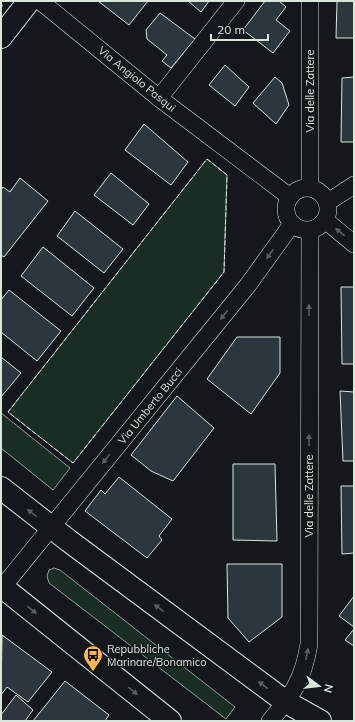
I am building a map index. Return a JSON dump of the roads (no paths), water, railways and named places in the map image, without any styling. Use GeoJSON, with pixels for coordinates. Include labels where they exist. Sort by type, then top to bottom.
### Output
{"type":"FeatureCollection","features":[{"type":"Feature","properties":{"kind":"street"},"geometry":{"type":"LineString","coordinates":[[1,37],[29,1]]}},
{"type":"Feature","properties":{"kind":"street","name":"Via Angiolo Pasqui"},"geometry":{"type":"LineString","coordinates":[[40,1],[159,98],[290,197]]}},
{"type":"Feature","properties":{"kind":"street"},"geometry":{"type":"LineString","coordinates":[[159,98],[236,1]]}},
{"type":"Feature","properties":{"kind":"street","name":"Via delle Zattere"},"geometry":{"type":"LineString","coordinates":[[310,1],[310,187]]}},
{"type":"Feature","properties":{"kind":"street"},"geometry":{"type":"LineString","coordinates":[[328,202],[354,184]]}},
{"type":"Feature","properties":{"kind":"street"},"geometry":{"type":"LineString","coordinates":[[310,187],[319,190],[328,202],[329,211],[325,220],[319,227],[310,230],[300,229],[292,224],[286,211],[290,197],[296,190],[310,187]]}},
{"type":"Feature","properties":{"kind":"street"},"geometry":{"type":"LineString","coordinates":[[325,220],[354,244]]}},
{"type":"Feature","properties":{"kind":"street","name":"Via Umberto Bucci"},"geometry":{"type":"LineString","coordinates":[[2,588],[248,285],[292,224]]}},
{"type":"Feature","properties":{"kind":"street","name":"Via delle Zattere"},"geometry":{"type":"LineString","coordinates":[[270,721],[286,702],[299,682],[309,644],[310,230]]}},
{"type":"Feature","properties":{"kind":"street"},"geometry":{"type":"LineString","coordinates":[[1,488],[51,528],[286,702],[320,721]]}},
{"type":"Feature","properties":{"kind":"street"},"geometry":{"type":"LineString","coordinates":[[2,588],[170,721]]}},
{"type":"Feature","properties":{"kind":"place","name":"Repubbliche Marinare/Bonamico"},"geometry":{"type":"Point","coordinates":[93,672]}}]}
